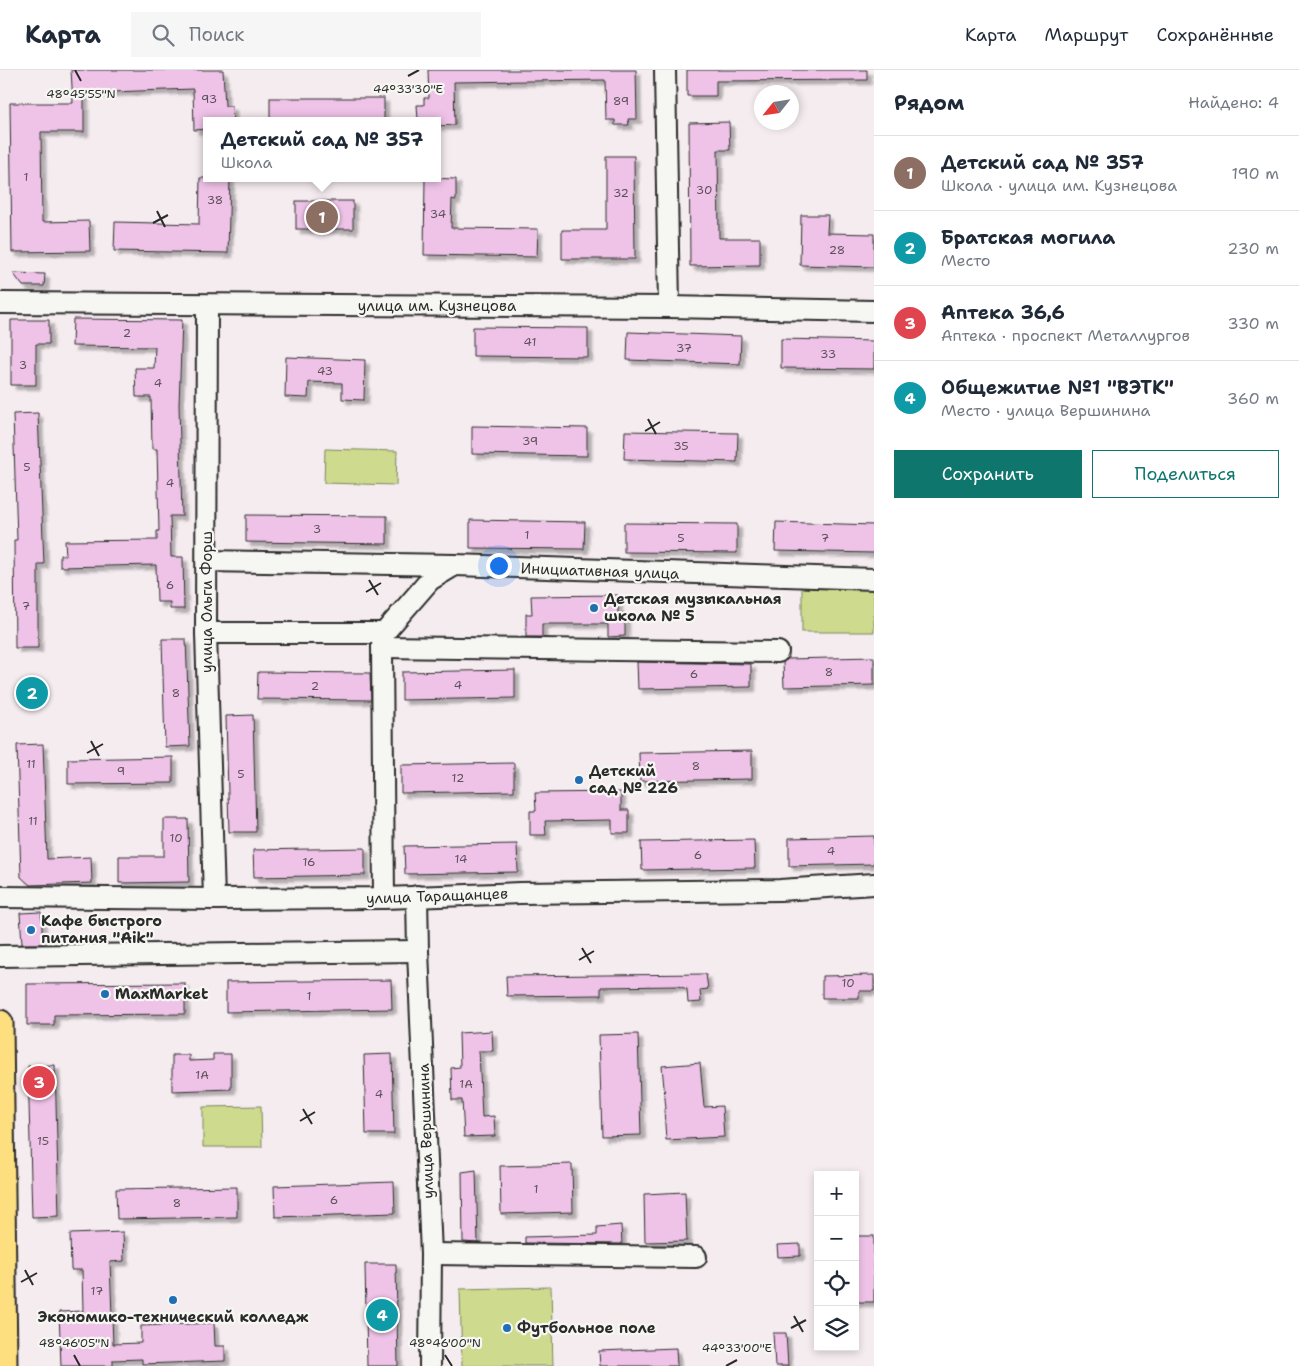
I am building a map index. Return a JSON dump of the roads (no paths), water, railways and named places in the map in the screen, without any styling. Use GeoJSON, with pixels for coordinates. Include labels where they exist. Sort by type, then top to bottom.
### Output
{"type":"FeatureCollection","features":[{"type":"Feature","properties":{"kind":"main road"},"geometry":{"type":"LineString","coordinates":[[0,1023],[4,1366]]}},
{"type":"Feature","properties":{"kind":"street"},"geometry":{"type":"LineString","coordinates":[[665,70],[669,307]]}},
{"type":"Feature","properties":{"kind":"street","name":"улица им. Кузнецова"},"geometry":{"type":"LineString","coordinates":[[0,304],[669,307],[874,311]]}},
{"type":"Feature","properties":{"kind":"street","name":"улица Ольги Форш"},"geometry":{"type":"LineString","coordinates":[[207,304],[206,633],[214,900]]}},
{"type":"Feature","properties":{"kind":"street","name":"Инициативная улица"},"geometry":{"type":"LineString","coordinates":[[207,561],[455,565],[874,579]]}},
{"type":"Feature","properties":{"kind":"street"},"geometry":{"type":"LineString","coordinates":[[384,898],[383,640],[430,580],[455,565]]}},
{"type":"Feature","properties":{"kind":"street"},"geometry":{"type":"LineString","coordinates":[[206,633],[778,652]]}},
{"type":"Feature","properties":{"kind":"street","name":"улица Таращанцев"},"geometry":{"type":"LineString","coordinates":[[0,897],[214,900],[384,898],[520,893],[780,890],[874,884]]}},
{"type":"Feature","properties":{"kind":"street","name":"улица Вершинина"},"geometry":{"type":"LineString","coordinates":[[417,896],[431,1254],[430,1366]]}},
{"type":"Feature","properties":{"kind":"street"},"geometry":{"type":"LineString","coordinates":[[0,956],[418,951]]}},
{"type":"Feature","properties":{"kind":"street"},"geometry":{"type":"LineString","coordinates":[[431,1254],[696,1257]]}},
{"type":"Feature","properties":{"kind":"place","name":"Детский сад № 357"},"geometry":{"type":"Point","coordinates":[322,217]}},
{"type":"Feature","properties":{"kind":"place","name":"Детская музыкальная школа № 5"},"geometry":{"type":"Point","coordinates":[594,608]}},
{"type":"Feature","properties":{"kind":"place","name":"Братская могила"},"geometry":{"type":"Point","coordinates":[32,693]}},
{"type":"Feature","properties":{"kind":"place","name":"Детский сад № 226"},"geometry":{"type":"Point","coordinates":[579,780]}},
{"type":"Feature","properties":{"kind":"place","name":"Кафе быстрого питания \"Aik\""},"geometry":{"type":"Point","coordinates":[31,930]}},
{"type":"Feature","properties":{"kind":"place","name":"MaxMarket"},"geometry":{"type":"Point","coordinates":[105,994]}},
{"type":"Feature","properties":{"kind":"place","name":"Аптека 36,6"},"geometry":{"type":"Point","coordinates":[39,1082]}},
{"type":"Feature","properties":{"kind":"place","name":"Экономико-технический колледж"},"geometry":{"type":"Point","coordinates":[173,1300]}},
{"type":"Feature","properties":{"kind":"place","name":"Общежитие №1 \"ВЭТК\""},"geometry":{"type":"Point","coordinates":[382,1315]}},
{"type":"Feature","properties":{"kind":"place","name":"Футбольное поле"},"geometry":{"type":"Point","coordinates":[507,1328]}}]}
